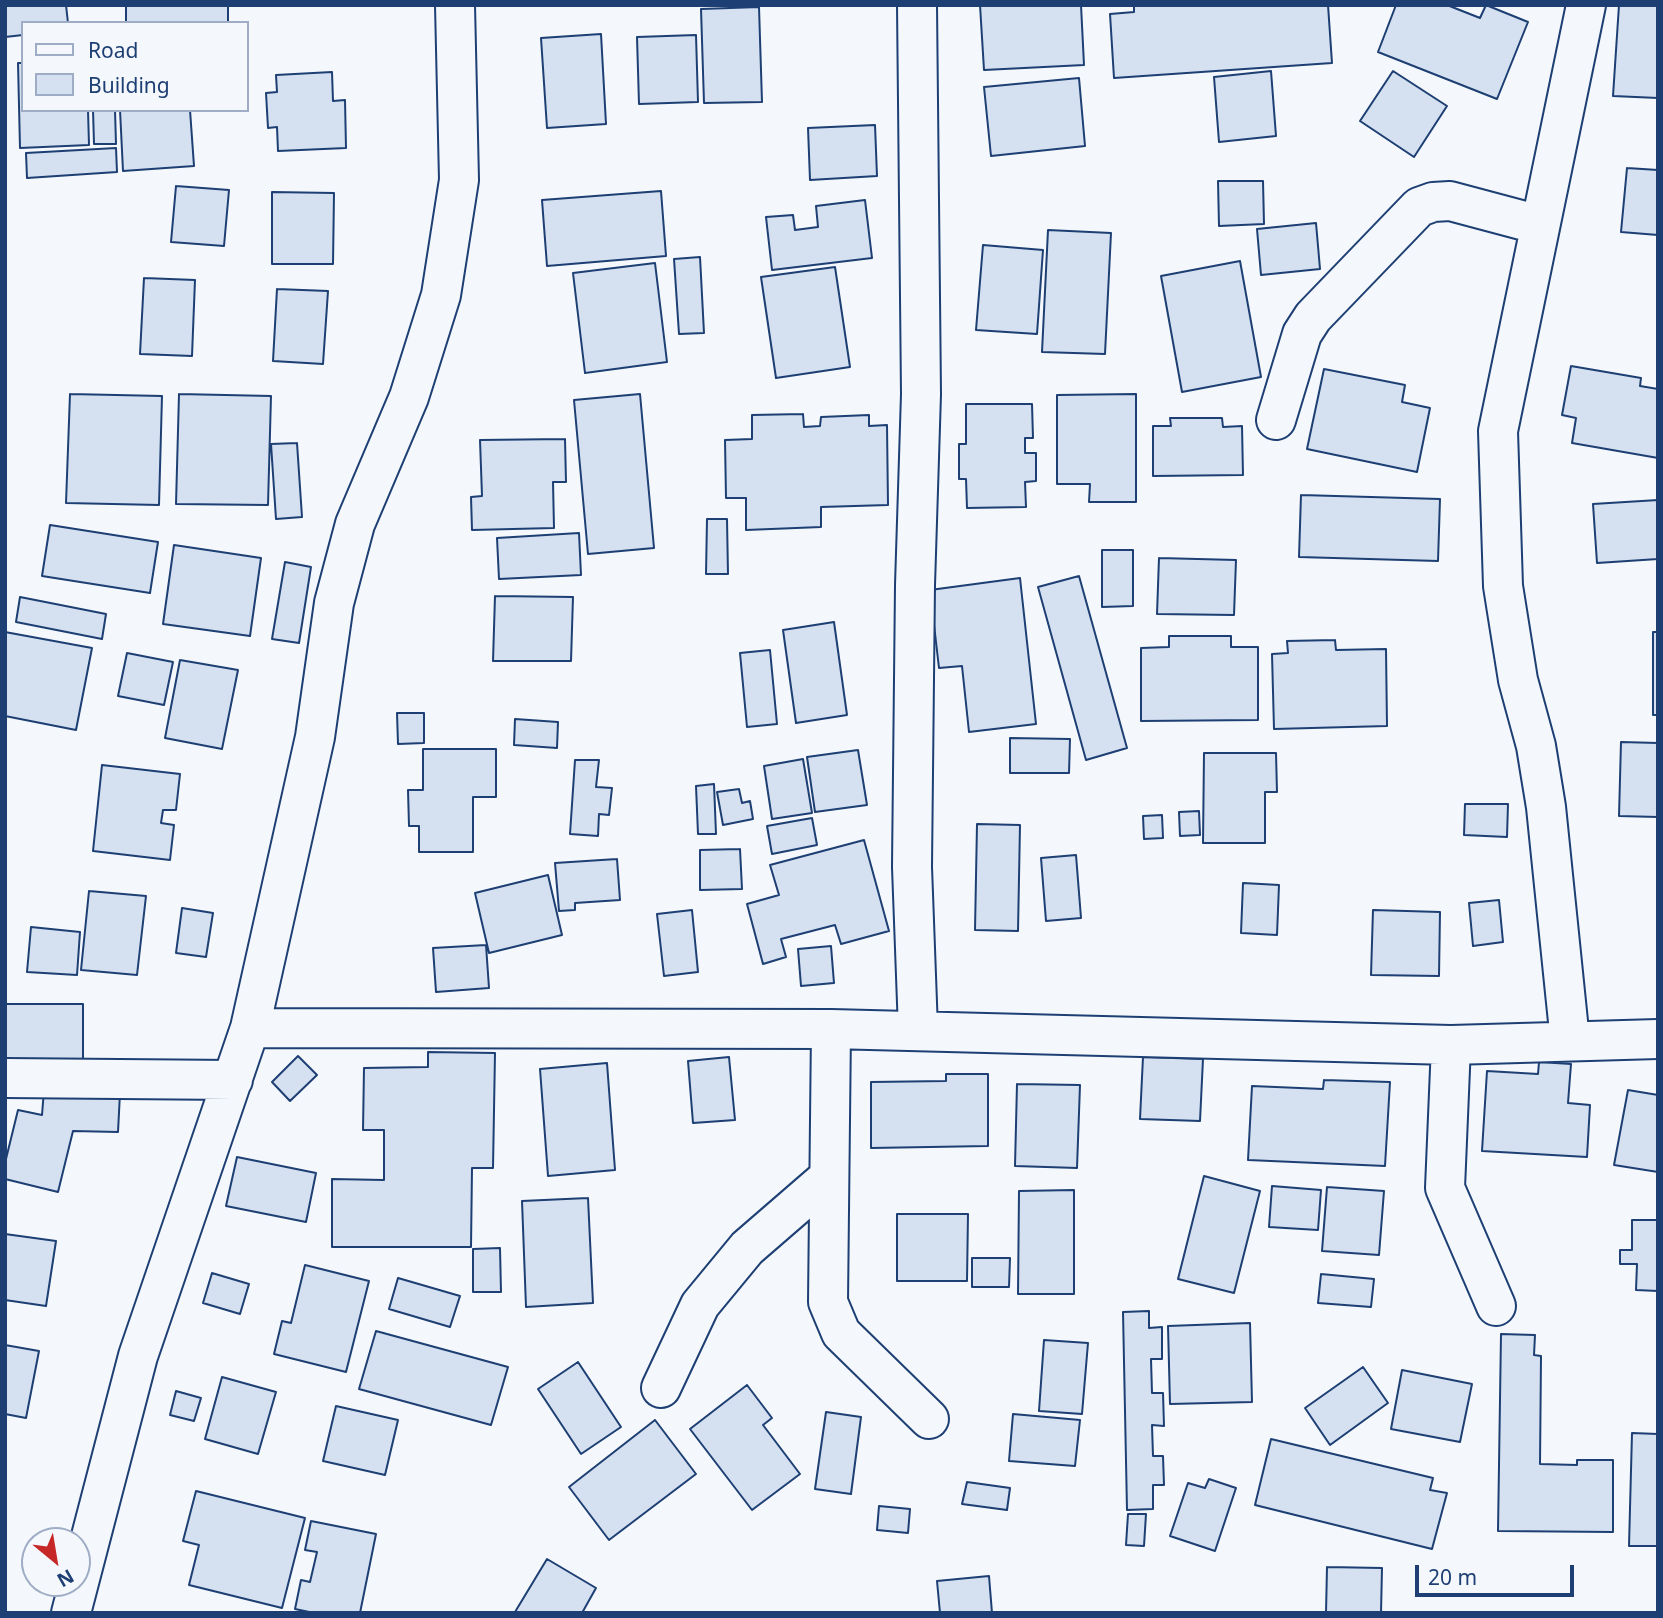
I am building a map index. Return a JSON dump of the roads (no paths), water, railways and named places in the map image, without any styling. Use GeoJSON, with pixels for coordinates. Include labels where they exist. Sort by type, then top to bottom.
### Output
{"type":"FeatureCollection","features":[{"type":"Feature","properties":{"kind":"street"},"geometry":{"type":"LineString","coordinates":[[71,1613],[138,1356],[250,1028],[314,737],[334,603],[355,524],[408,397],[441,295],[459,180],[455,5]]}},
{"type":"Feature","properties":{"kind":"street"},"geometry":{"type":"LineString","coordinates":[[918,5],[921,394],[915,585],[912,867],[918,1030]]}},
{"type":"Feature","properties":{"kind":"street"},"geometry":{"type":"LineString","coordinates":[[1570,1041],[1546,807],[1536,746],[1518,680],[1503,586],[1498,431],[1586,5]]}},
{"type":"Feature","properties":{"kind":"street"},"geometry":{"type":"LineString","coordinates":[[1276,420],[1302,334],[1313,317],[1419,207],[1433,202],[1450,201],[1540,225]]}},
{"type":"Feature","properties":{"kind":"street"},"geometry":{"type":"LineString","coordinates":[[250,1028],[918,1030],[1451,1045],[1658,1039]]}},
{"type":"Feature","properties":{"kind":"street"},"geometry":{"type":"LineString","coordinates":[[831,1029],[828,1302],[841,1333],[929,1419]]}},
{"type":"Feature","properties":{"kind":"street"},"geometry":{"type":"LineString","coordinates":[[1451,1045],[1445,1188],[1496,1306]]}},
{"type":"Feature","properties":{"kind":"street"},"geometry":{"type":"LineString","coordinates":[[5,1078],[233,1080]]}},
{"type":"Feature","properties":{"kind":"street"},"geometry":{"type":"LineString","coordinates":[[660,1388],[700,1306],[747,1248],[829,1177]]}}]}
